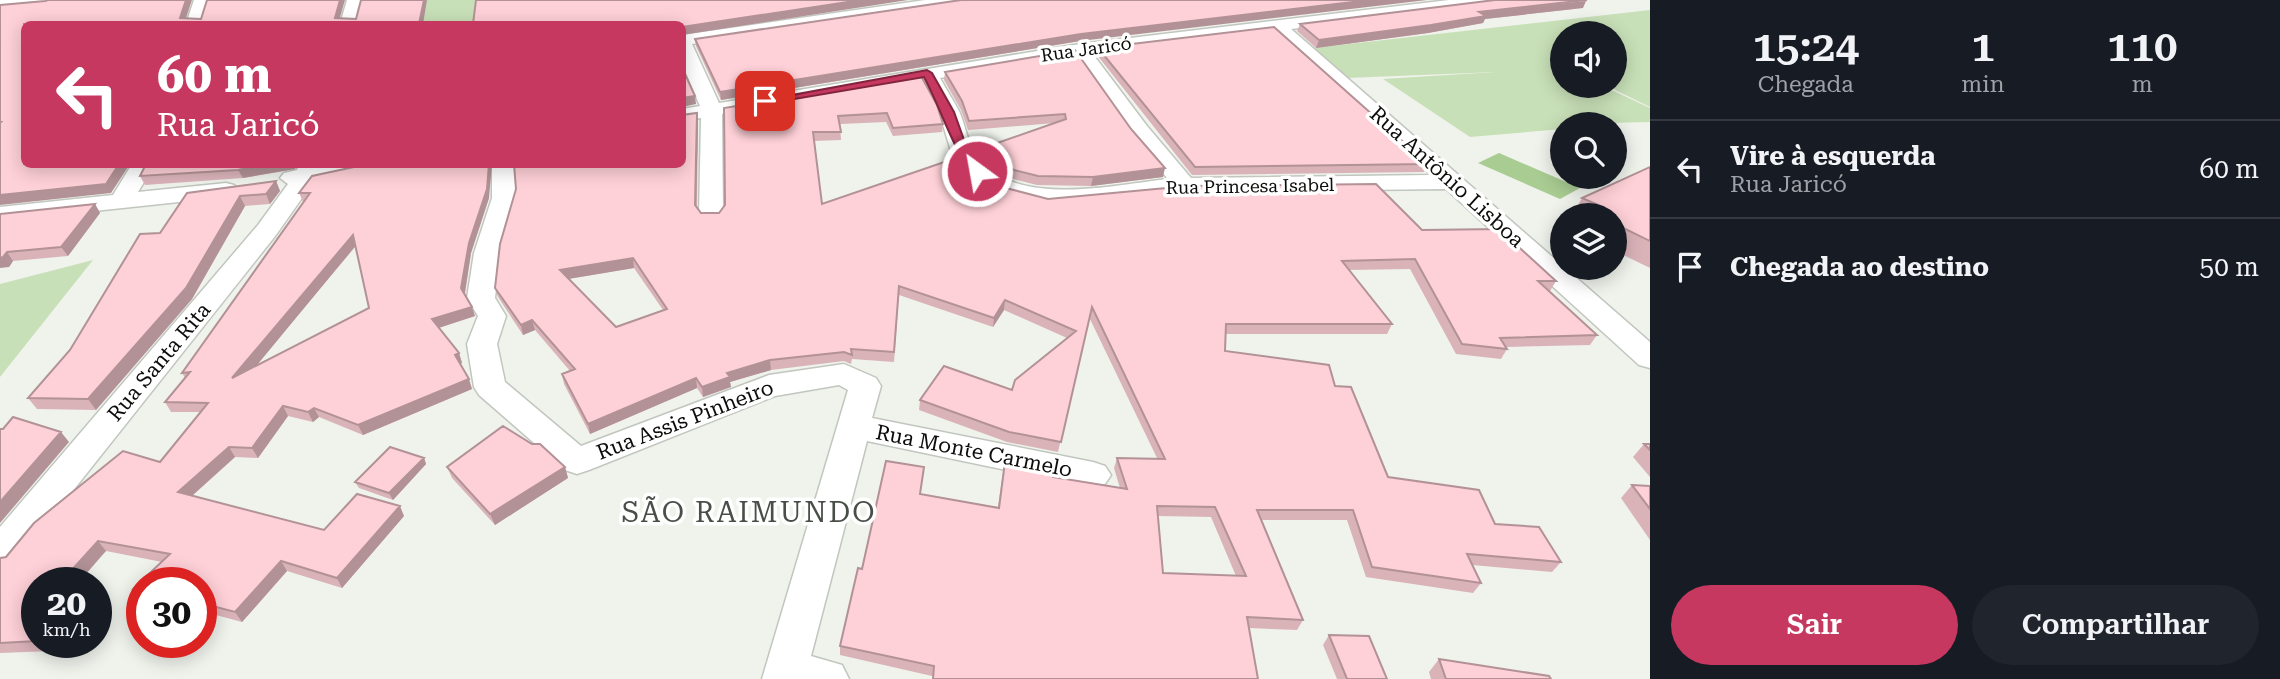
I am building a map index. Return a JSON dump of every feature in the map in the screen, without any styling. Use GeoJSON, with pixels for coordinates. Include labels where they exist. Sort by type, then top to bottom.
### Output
{"type":"FeatureCollection","features":[{"type":"Feature","properties":{"kind":"street"},"geometry":{"type":"LineString","coordinates":[[0,4],[49,0]]}},
{"type":"Feature","properties":{"kind":"street"},"geometry":{"type":"LineString","coordinates":[[196,21],[202,0]]}},
{"type":"Feature","properties":{"kind":"street"},"geometry":{"type":"LineString","coordinates":[[350,21],[355,0]]}},
{"type":"Feature","properties":{"kind":"street"},"geometry":{"type":"LineString","coordinates":[[686,40],[961,0]]}},
{"type":"Feature","properties":{"kind":"street","name":"Rua Jaricó"},"geometry":{"type":"LineString","coordinates":[[686,113],[1080,49],[1491,0]]}},
{"type":"Feature","properties":{"kind":"street","name":"Rua Antônio Lisboa"},"geometry":{"type":"LineString","coordinates":[[1275,24],[1650,358]]}},
{"type":"Feature","properties":{"kind":"street"},"geometry":{"type":"LineString","coordinates":[[1080,49],[1139,131],[1185,185]]}},
{"type":"Feature","properties":{"kind":"street"},"geometry":{"type":"LineString","coordinates":[[686,50],[712,110],[711,214]]}},
{"type":"Feature","properties":{"kind":"street","name":"Rua Princesa Isabel"},"geometry":{"type":"LineString","coordinates":[[927,73],[948,112],[962,151],[977,171],[1014,190],[1047,198],[1185,185],[1453,182]]}},
{"type":"Feature","properties":{"kind":"street"},"geometry":{"type":"LineString","coordinates":[[120,202],[141,168]]}},
{"type":"Feature","properties":{"kind":"street"},"geometry":{"type":"LineString","coordinates":[[269,183],[309,170],[330,168]]}},
{"type":"Feature","properties":{"kind":"street","name":"Rua Assis Pinheiro"},"geometry":{"type":"LineString","coordinates":[[503,168],[503,198],[487,253],[481,298],[492,316],[482,344],[490,387],[576,461],[769,386],[844,374],[865,386],[856,427],[786,675]]}},
{"type":"Feature","properties":{"kind":"street","name":"Rua Santa Rita"},"geometry":{"type":"LineString","coordinates":[[0,554],[259,240],[309,170]]}},
{"type":"Feature","properties":{"kind":"street"},"geometry":{"type":"LineString","coordinates":[[0,214],[243,188]]}},
{"type":"Feature","properties":{"kind":"street","name":"Rua Monte Carmelo"},"geometry":{"type":"LineString","coordinates":[[856,427],[1093,475]]}},
{"type":"Feature","properties":{"kind":"street"},"geometry":{"type":"LineString","coordinates":[[786,675],[827,679]]}},
{"type":"Feature","properties":{"kind":"shaded area"},"geometry":{"type":"Polygon","coordinates":[[[419,0],[599,0],[549,21],[412,21],[419,0]]]}},
{"type":"Feature","properties":{"kind":"shaded area"},"geometry":{"type":"Polygon","coordinates":[[[1650,10],[1650,107],[1627,96],[1627,21],[1552,21],[1650,10]]]}},
{"type":"Feature","properties":{"kind":"shaded area"},"geometry":{"type":"Polygon","coordinates":[[[1550,21],[1550,98],[1627,97],[1650,108],[1650,122],[1627,123],[1627,112],[1550,112],[1550,130],[1470,137],[1383,79],[1496,72],[1347,78],[1313,48],[1550,21]]]}},
{"type":"Feature","properties":{"kind":"shaded area"},"geometry":{"type":"Polygon","coordinates":[[[1499,153],[1550,175],[1550,189],[1578,189],[1560,199],[1478,163],[1499,153]]]}},
{"type":"Feature","properties":{"kind":"shaded area"},"geometry":{"type":"Polygon","coordinates":[[[93,260],[0,377],[0,284],[93,260]]]}},
{"type":"Feature","properties":{"kind":"building"},"geometry":{"type":"Polygon","coordinates":[[[186,0],[180,18],[201,19],[207,0],[340,0],[335,18],[356,19],[361,0],[424,0],[420,21],[21,21],[21,168],[116,168],[106,184],[0,195],[0,5],[45,1],[186,0]]]}},
{"type":"Feature","properties":{"kind":"building"},"geometry":{"type":"Polygon","coordinates":[[[476,0],[861,0],[686,26],[686,21],[473,21],[476,0]]]}},
{"type":"Feature","properties":{"kind":"building"},"geometry":{"type":"Polygon","coordinates":[[[961,0],[1370,0],[1081,34],[720,92],[695,39],[961,0]]]}},
{"type":"Feature","properties":{"kind":"building"},"geometry":{"type":"Polygon","coordinates":[[[1495,0],[1587,0],[1479,12],[1486,16],[1319,40],[1300,24],[1495,0]]]}},
{"type":"Feature","properties":{"kind":"building"},"geometry":{"type":"Polygon","coordinates":[[[1274,27],[1428,164],[1195,167],[1098,48],[1274,27]]]}},
{"type":"Feature","properties":{"kind":"building"},"geometry":{"type":"Polygon","coordinates":[[[1075,50],[1131,129],[1165,168],[1093,177],[1038,176],[1014,170],[993,159],[983,148],[1066,119],[1065,114],[969,121],[962,101],[945,72],[1075,50]]]}},
{"type":"Feature","properties":{"kind":"building"},"geometry":{"type":"Polygon","coordinates":[[[686,76],[695,96],[686,97],[686,76]]]}},
{"type":"Feature","properties":{"kind":"building"},"geometry":{"type":"Polygon","coordinates":[[[921,76],[937,105],[943,124],[893,128],[887,113],[838,116],[841,132],[813,132],[822,204],[959,157],[969,170],[1006,188],[1048,199],[1188,186],[1376,184],[1422,230],[1499,229],[1550,276],[1550,280],[1556,281],[1538,281],[1597,335],[1500,338],[1507,349],[1462,344],[1415,259],[1342,261],[1392,324],[1226,324],[1225,351],[1329,365],[1335,386],[1351,387],[1388,477],[1479,490],[1495,524],[1539,527],[1561,562],[1467,554],[1481,583],[1372,567],[1353,510],[1257,510],[1303,620],[1247,617],[1258,679],[933,679],[934,666],[840,646],[858,568],[862,569],[886,461],[924,467],[920,494],[999,508],[1005,462],[1054,472],[1053,477],[1127,489],[1117,458],[1165,459],[1092,307],[1061,442],[1009,432],[920,400],[944,366],[1012,390],[1015,380],[1076,331],[1005,300],[994,318],[899,286],[894,352],[851,349],[852,355],[844,352],[770,360],[727,373],[730,377],[702,387],[696,378],[588,424],[562,374],[575,369],[532,320],[521,325],[495,288],[500,244],[516,189],[514,168],[686,168],[686,114],[697,113],[695,205],[701,213],[719,213],[725,205],[724,108],[921,76]],[[633,258],[560,270],[616,327],[667,309],[633,258]],[[1157,506],[1163,573],[1246,576],[1215,507],[1157,506]]]}},
{"type":"Feature","properties":{"kind":"building"},"geometry":{"type":"Polygon","coordinates":[[[1650,167],[1650,241],[1627,230],[1627,203],[1594,203],[1582,198],[1602,189],[1627,189],[1627,177],[1650,167]]]}},
{"type":"Feature","properties":{"kind":"building"},"geometry":{"type":"Polygon","coordinates":[[[144,168],[247,168],[238,170],[140,176],[144,168]]]}},
{"type":"Feature","properties":{"kind":"building"},"geometry":{"type":"Polygon","coordinates":[[[349,168],[489,168],[487,189],[469,243],[461,288],[472,307],[432,319],[459,353],[455,355],[469,379],[358,425],[314,408],[308,412],[283,406],[252,448],[229,447],[178,492],[324,530],[357,494],[400,506],[337,578],[281,561],[235,612],[217,607],[217,567],[156,567],[170,554],[98,541],[74,567],[21,567],[21,642],[0,643],[0,558],[6,557],[34,523],[123,451],[160,462],[208,403],[165,402],[190,372],[182,373],[310,193],[299,193],[312,176],[349,168]],[[353,235],[232,378],[369,308],[353,235]]]}},
{"type":"Feature","properties":{"kind":"building"},"geometry":{"type":"Polygon","coordinates":[[[276,181],[266,194],[240,196],[186,288],[88,399],[28,398],[70,350],[140,234],[160,233],[187,193],[276,181]]]}},
{"type":"Feature","properties":{"kind":"building"},"geometry":{"type":"Polygon","coordinates":[[[95,204],[61,247],[7,252],[0,258],[0,214],[95,204]]]}},
{"type":"Feature","properties":{"kind":"building"},"geometry":{"type":"Polygon","coordinates":[[[13,417],[61,432],[0,502],[0,429],[13,417]]]}},
{"type":"Feature","properties":{"kind":"building"},"geometry":{"type":"Polygon","coordinates":[[[503,426],[532,444],[540,444],[565,467],[490,514],[447,467],[503,426]]]}},
{"type":"Feature","properties":{"kind":"building"},"geometry":{"type":"Polygon","coordinates":[[[390,447],[424,458],[389,493],[355,482],[390,447]]]}},
{"type":"Feature","properties":{"kind":"building"},"geometry":{"type":"Polygon","coordinates":[[[1632,485],[1650,486],[1650,509],[1632,485]]]}},
{"type":"Feature","properties":{"kind":"building"},"geometry":{"type":"Polygon","coordinates":[[[1329,635],[1369,636],[1387,679],[1347,679],[1329,635]]]}},
{"type":"Feature","properties":{"kind":"building"},"geometry":{"type":"Polygon","coordinates":[[[1439,659],[1549,676],[1551,679],[1446,679],[1439,659]]]}},
{"type":"Feature","properties":{"kind":"district","name":"SÃO RAIMUNDO"},"geometry":{"type":"Point","coordinates":[749,512]}},
{"type":"Feature","properties":{"kind":"route"},"geometry":{"type":"LineString","coordinates":[[765,101],[927,73],[938,88],[962,151],[977,171]]}}]}
